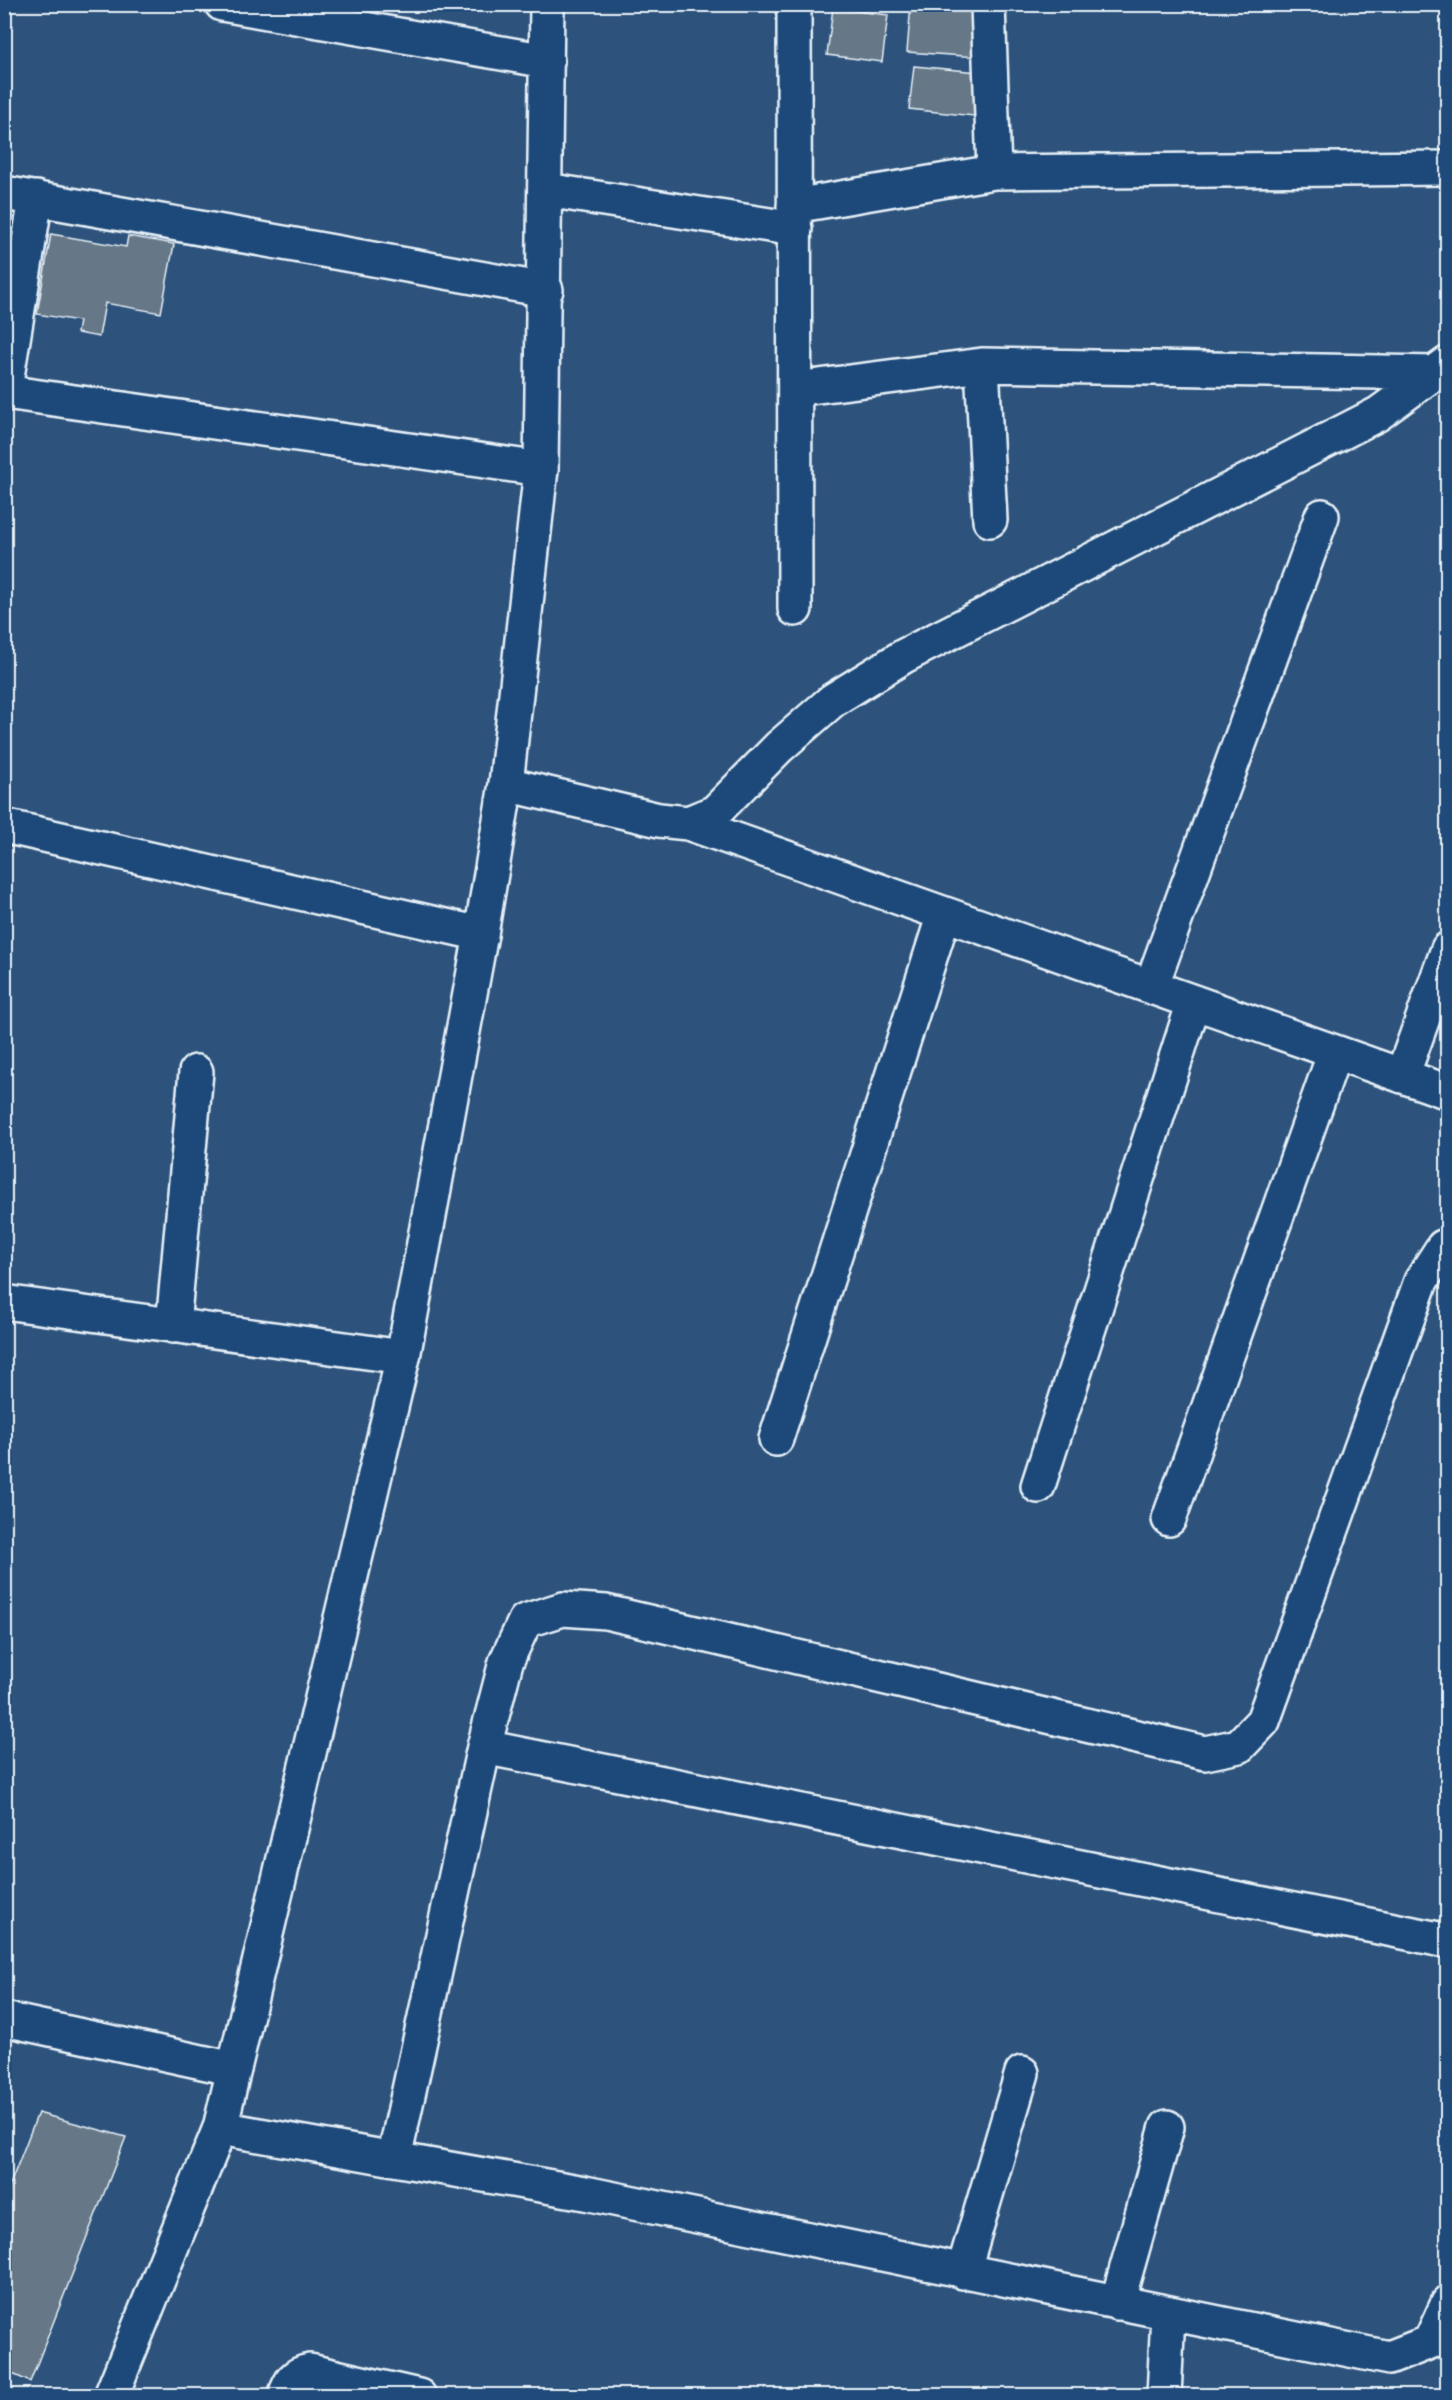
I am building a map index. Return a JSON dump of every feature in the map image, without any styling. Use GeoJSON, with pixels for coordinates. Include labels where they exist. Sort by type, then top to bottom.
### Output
{"type":"FeatureCollection","features":[{"type":"Feature","properties":{"kind":"street"},"geometry":{"type":"LineString","coordinates":[[222,4],[547,61]]}},
{"type":"Feature","properties":{"kind":"street"},"geometry":{"type":"LineString","coordinates":[[111,2396],[220,2128],[403,1358],[481,934],[506,784],[541,469],[546,290],[548,4]]}},
{"type":"Feature","properties":{"kind":"street"},"geometry":{"type":"LineString","coordinates":[[794,4],[795,609]]}},
{"type":"Feature","properties":{"kind":"street"},"geometry":{"type":"LineString","coordinates":[[988,4],[994,172]]}},
{"type":"Feature","properties":{"kind":"street"},"geometry":{"type":"LineString","coordinates":[[546,190],[794,218],[994,172],[1448,168]]}},
{"type":"Feature","properties":{"kind":"street"},"geometry":{"type":"LineString","coordinates":[[4,193],[546,290]]}},
{"type":"Feature","properties":{"kind":"street"},"geometry":{"type":"LineString","coordinates":[[36,198],[5,394],[541,469]]}},
{"type":"Feature","properties":{"kind":"street"},"geometry":{"type":"LineString","coordinates":[[795,388],[982,365],[1442,368]]}},
{"type":"Feature","properties":{"kind":"street"},"geometry":{"type":"LineString","coordinates":[[982,365],[990,520]]}},
{"type":"Feature","properties":{"kind":"street"},"geometry":{"type":"LineString","coordinates":[[688,823],[715,812],[779,747],[833,700],[904,656],[1378,414],[1442,368]]}},
{"type":"Feature","properties":{"kind":"street"},"geometry":{"type":"LineString","coordinates":[[1151,987],[1322,516]]}},
{"type":"Feature","properties":{"kind":"street"},"geometry":{"type":"LineString","coordinates":[[506,784],[659,820],[688,823],[1448,1092]]}},
{"type":"Feature","properties":{"kind":"street"},"geometry":{"type":"LineString","coordinates":[[4,826],[481,934]]}},
{"type":"Feature","properties":{"kind":"street"},"geometry":{"type":"LineString","coordinates":[[776,1439],[944,914]]}},
{"type":"Feature","properties":{"kind":"street"},"geometry":{"type":"LineString","coordinates":[[1402,1076],[1448,949]]}},
{"type":"Feature","properties":{"kind":"street"},"geometry":{"type":"LineString","coordinates":[[1038,1486],[1194,1002]]}},
{"type":"Feature","properties":{"kind":"street"},"geometry":{"type":"LineString","coordinates":[[1169,1519],[1335,1052]]}},
{"type":"Feature","properties":{"kind":"street"},"geometry":{"type":"LineString","coordinates":[[173,1326],[196,1072]]}},
{"type":"Feature","properties":{"kind":"street"},"geometry":{"type":"LineString","coordinates":[[394,2160],[484,1747],[506,1662],[525,1621],[563,1609],[606,1612],[1205,1753],[1239,1746],[1263,1721],[1421,1281],[1443,1247],[1448,1245]]}},
{"type":"Feature","properties":{"kind":"street"},"geometry":{"type":"LineString","coordinates":[[4,1302],[403,1358]]}},
{"type":"Feature","properties":{"kind":"street"},"geometry":{"type":"LineString","coordinates":[[484,1747],[1448,1941]]}},
{"type":"Feature","properties":{"kind":"street"},"geometry":{"type":"LineString","coordinates":[[4,2019],[234,2069]]}},
{"type":"Feature","properties":{"kind":"street"},"geometry":{"type":"LineString","coordinates":[[963,2272],[1022,2073]]}},
{"type":"Feature","properties":{"kind":"street"},"geometry":{"type":"LineString","coordinates":[[1117,2304],[1167,2127]]}},
{"type":"Feature","properties":{"kind":"street"},"geometry":{"type":"LineString","coordinates":[[220,2128],[585,2193],[1389,2358],[1430,2342],[1448,2303]]}},
{"type":"Feature","properties":{"kind":"street"},"geometry":{"type":"LineString","coordinates":[[1164,2396],[1168,2314]]}},
{"type":"Feature","properties":{"kind":"street"},"geometry":{"type":"LineString","coordinates":[[285,2396],[289,2383],[298,2373],[310,2371],[419,2396]]}},
{"type":"Feature","properties":{"kind":"building"},"geometry":{"type":"Polygon","coordinates":[[[911,4],[982,6],[978,57],[907,52],[911,4]]]}},
{"type":"Feature","properties":{"kind":"building"},"geometry":{"type":"Polygon","coordinates":[[[833,8],[888,15],[882,62],[827,55],[833,8]]]}},
{"type":"Feature","properties":{"kind":"building"},"geometry":{"type":"Polygon","coordinates":[[[914,66],[978,72],[974,116],[909,109],[914,66]]]}},
{"type":"Feature","properties":{"kind":"building"},"geometry":{"type":"Polygon","coordinates":[[[51,234],[126,247],[128,236],[174,244],[161,313],[105,303],[99,337],[77,333],[79,321],[37,314],[51,234]]]}},
{"type":"Feature","properties":{"kind":"building"},"geometry":{"type":"Polygon","coordinates":[[[38,2113],[126,2137],[30,2382],[4,2370],[4,2200],[38,2113]]]}}]}
